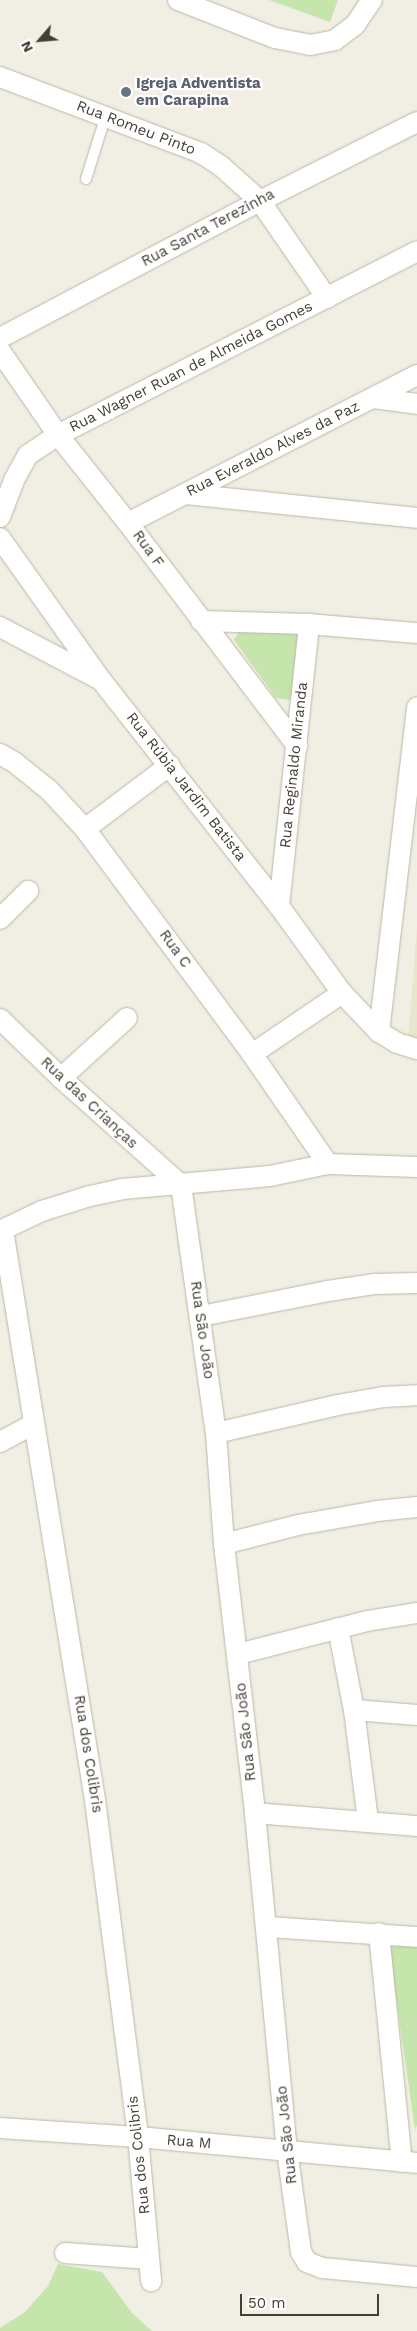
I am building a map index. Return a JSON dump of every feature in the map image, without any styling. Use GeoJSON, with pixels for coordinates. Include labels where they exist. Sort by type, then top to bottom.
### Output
{"type":"FeatureCollection","features":[{"type":"Feature","properties":{"kind":"street"},"geometry":{"type":"LineString","coordinates":[[178,0],[275,38],[310,45],[335,40],[355,25],[372,0]]}},
{"type":"Feature","properties":{"kind":"street","name":"Rua Romeu Pinto"},"geometry":{"type":"LineString","coordinates":[[0,77],[201,152],[221,166],[260,201],[327,298]]}},
{"type":"Feature","properties":{"kind":"street","name":"Rua Santa Terezinha"},"geometry":{"type":"LineString","coordinates":[[0,338],[260,201],[417,122]]}},
{"type":"Feature","properties":{"kind":"street","name":"Rua Wagner Ruan de Almeida Gomes"},"geometry":{"type":"LineString","coordinates":[[0,517],[14,480],[28,455],[58,435],[417,251]]}},
{"type":"Feature","properties":{"kind":"street","name":"Rua F"},"geometry":{"type":"LineString","coordinates":[[0,351],[58,435],[128,523],[297,746]]}},
{"type":"Feature","properties":{"kind":"street","name":"Rua Everaldo Alves da Paz"},"geometry":{"type":"LineString","coordinates":[[128,523],[417,375]]}},
{"type":"Feature","properties":{"kind":"street"},"geometry":{"type":"LineString","coordinates":[[374,398],[417,404]]}},
{"type":"Feature","properties":{"kind":"street"},"geometry":{"type":"LineString","coordinates":[[186,494],[417,518]]}},
{"type":"Feature","properties":{"kind":"street","name":"Rua Rúbia Jardim Batista"},"geometry":{"type":"LineString","coordinates":[[0,538],[101,680],[170,765],[279,906],[342,993],[379,1032],[397,1043],[417,1049]]}},
{"type":"Feature","properties":{"kind":"street"},"geometry":{"type":"LineString","coordinates":[[201,621],[309,624],[417,633]]}},
{"type":"Feature","properties":{"kind":"street","name":"Rua Reginaldo Miranda"},"geometry":{"type":"LineString","coordinates":[[279,906],[309,624]]}},
{"type":"Feature","properties":{"kind":"street"},"geometry":{"type":"LineString","coordinates":[[0,627],[101,680]]}},
{"type":"Feature","properties":{"kind":"street"},"geometry":{"type":"LineString","coordinates":[[379,1032],[417,707]]}},
{"type":"Feature","properties":{"kind":"street","name":"Rua C"},"geometry":{"type":"LineString","coordinates":[[0,754],[49,790],[86,828],[252,1054],[328,1164]]}},
{"type":"Feature","properties":{"kind":"street"},"geometry":{"type":"LineString","coordinates":[[86,828],[170,765]]}},
{"type":"Feature","properties":{"kind":"street"},"geometry":{"type":"LineString","coordinates":[[0,918],[28,891]]}},
{"type":"Feature","properties":{"kind":"street"},"geometry":{"type":"LineString","coordinates":[[252,1054],[342,993]]}},
{"type":"Feature","properties":{"kind":"street"},"geometry":{"type":"LineString","coordinates":[[61,1078],[127,1018]]}},
{"type":"Feature","properties":{"kind":"street","name":"Rua das Crianças"},"geometry":{"type":"LineString","coordinates":[[0,1019],[61,1078],[181,1185]]}},
{"type":"Feature","properties":{"kind":"street"},"geometry":{"type":"LineString","coordinates":[[1,1230],[42,1211],[90,1196],[122,1189],[270,1176],[328,1164],[417,1167]]}},
{"type":"Feature","properties":{"kind":"street","name":"Rua São João"},"geometry":{"type":"LineString","coordinates":[[181,1185],[216,1433],[224,1544],[238,1654],[267,1927],[287,2150],[301,2252],[307,2262],[322,2268],[417,2277]]}},
{"type":"Feature","properties":{"kind":"street","name":"Rua dos Colibris"},"geometry":{"type":"LineString","coordinates":[[1,1230],[95,1800],[138,2137],[151,2281]]}},
{"type":"Feature","properties":{"kind":"street"},"geometry":{"type":"LineString","coordinates":[[201,1316],[328,1291],[375,1284],[417,1283]]}},
{"type":"Feature","properties":{"kind":"street"},"geometry":{"type":"LineString","coordinates":[[216,1433],[338,1404],[384,1397],[417,1396]]}},
{"type":"Feature","properties":{"kind":"street"},"geometry":{"type":"LineString","coordinates":[[0,1442],[34,1424]]}},
{"type":"Feature","properties":{"kind":"street"},"geometry":{"type":"LineString","coordinates":[[224,1544],[298,1525],[377,1511],[417,1507]]}},
{"type":"Feature","properties":{"kind":"street"},"geometry":{"type":"LineString","coordinates":[[238,1654],[366,1620],[417,1613]]}},
{"type":"Feature","properties":{"kind":"street"},"geometry":{"type":"LineString","coordinates":[[338,1628],[354,1710],[368,1821]]}},
{"type":"Feature","properties":{"kind":"street"},"geometry":{"type":"LineString","coordinates":[[354,1710],[417,1715]]}},
{"type":"Feature","properties":{"kind":"street"},"geometry":{"type":"LineString","coordinates":[[255,1813],[417,1826]]}},
{"type":"Feature","properties":{"kind":"street"},"geometry":{"type":"LineString","coordinates":[[267,1927],[417,1936]]}},
{"type":"Feature","properties":{"kind":"street"},"geometry":{"type":"LineString","coordinates":[[378,1933],[412,2158]]}},
{"type":"Feature","properties":{"kind":"street","name":"Rua M"},"geometry":{"type":"LineString","coordinates":[[0,2128],[412,2158]]}},
{"type":"Feature","properties":{"kind":"street"},"geometry":{"type":"LineString","coordinates":[[65,2253],[149,2259]]}},
{"type":"Feature","properties":{"kind":"lane"},"geometry":{"type":"LineString","coordinates":[[86,179],[106,115]]}},
{"type":"Feature","properties":{"kind":"shaded area"},"geometry":{"type":"Polygon","coordinates":[[[417,927],[417,1042],[408,1041],[417,927]]]}},
{"type":"Feature","properties":{"kind":"green space"},"geometry":{"type":"Polygon","coordinates":[[[269,0],[338,0],[330,22],[269,0]]]}},
{"type":"Feature","properties":{"kind":"green space"},"geometry":{"type":"Polygon","coordinates":[[[240,630],[302,633],[295,701],[276,698],[234,640],[240,630]]]}},
{"type":"Feature","properties":{"kind":"green space"},"geometry":{"type":"Polygon","coordinates":[[[388,1940],[417,1943],[417,2125],[415,2130],[388,1940]]]}},
{"type":"Feature","properties":{"kind":"green space"},"geometry":{"type":"Polygon","coordinates":[[[58,2264],[102,2272],[132,2313],[152,2331],[0,2331],[0,2328],[25,2312],[48,2286],[58,2264]]]}},
{"type":"Feature","properties":{"kind":"place","name":"Igreja Adventista em Carapina"},"geometry":{"type":"Point","coordinates":[126,92]}}]}
